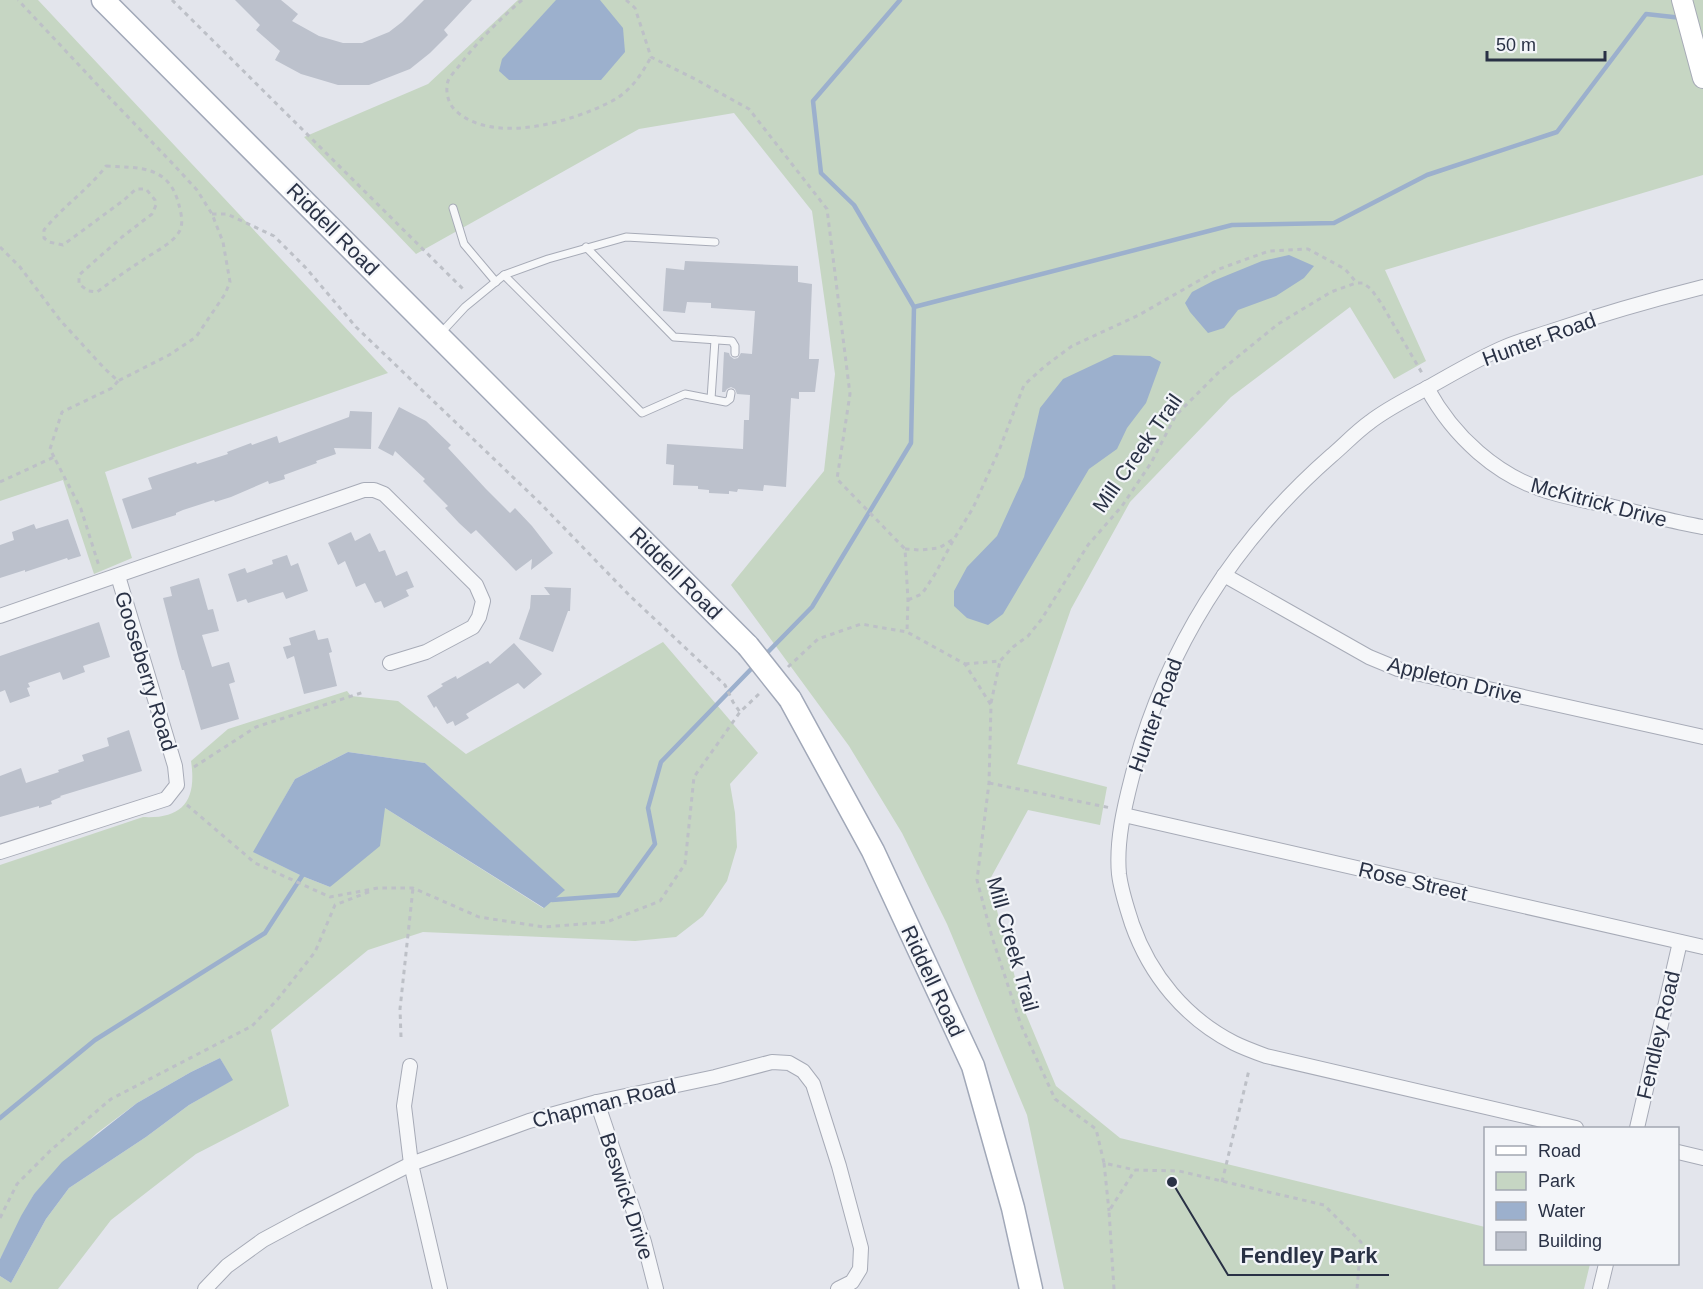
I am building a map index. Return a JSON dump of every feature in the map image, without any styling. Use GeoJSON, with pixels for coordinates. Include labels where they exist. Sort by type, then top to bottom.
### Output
{"type":"FeatureCollection","features":[{"type":"Feature","properties":{"kind":"main road","name":"Riddell Road"},"geometry":{"type":"LineString","coordinates":[[103,0],[748,646],[790,699],[873,851],[973,1066],[1013,1208],[1031,1289]]}},
{"type":"Feature","properties":{"kind":"main road"},"geometry":{"type":"LineString","coordinates":[[1682,0],[1703,78]]}},
{"type":"Feature","properties":{"kind":"street","name":"Hunter Road"},"geometry":{"type":"LineString","coordinates":[[1572,1127],[1266,1056],[1233,1042],[1212,1029],[1179,1002],[1163,984],[1138,941],[1119,874],[1120,839],[1139,751],[1159,694],[1187,633],[1202,607],[1258,529],[1307,477],[1370,422],[1427,388],[1504,347],[1571,324],[1703,287]]}},
{"type":"Feature","properties":{"kind":"street","name":"McKitrick Drive"},"geometry":{"type":"LineString","coordinates":[[1427,388],[1439,409],[1477,452],[1527,484],[1572,498],[1703,527]]}},
{"type":"Feature","properties":{"kind":"street"},"geometry":{"type":"LineString","coordinates":[[0,616],[364,490],[374,490],[384,494],[476,585],[483,601],[479,617],[473,627],[426,652],[390,663]]}},
{"type":"Feature","properties":{"kind":"street","name":"Appleton Drive"},"geometry":{"type":"LineString","coordinates":[[1224,575],[1368,657],[1398,669],[1703,737]]}},
{"type":"Feature","properties":{"kind":"street","name":"Gooseberry Road"},"geometry":{"type":"LineString","coordinates":[[0,852],[166,799],[177,785],[175,765],[118,576]]}},
{"type":"Feature","properties":{"kind":"street","name":"Rose Street"},"geometry":{"type":"LineString","coordinates":[[1124,816],[1703,947]]}},
{"type":"Feature","properties":{"kind":"street","name":"Fendley Road"},"geometry":{"type":"LineString","coordinates":[[1637,1127],[1680,942]]}},
{"type":"Feature","properties":{"kind":"street","name":"Chapman Road"},"geometry":{"type":"LineString","coordinates":[[204,1289],[227,1266],[263,1240],[411,1164],[530,1121],[597,1102],[715,1077],[772,1062],[789,1063],[803,1071],[813,1084],[839,1166],[861,1248],[860,1269],[852,1282],[838,1289]]}},
{"type":"Feature","properties":{"kind":"street"},"geometry":{"type":"LineString","coordinates":[[410,1066],[404,1106],[411,1164],[440,1289]]}},
{"type":"Feature","properties":{"kind":"street","name":"Beswick Drive"},"geometry":{"type":"LineString","coordinates":[[597,1102],[644,1242],[656,1289]]}},
{"type":"Feature","properties":{"kind":"street"},"geometry":{"type":"LineString","coordinates":[[1679,1152],[1703,1158]]}},
{"type":"Feature","properties":{"kind":"street"},"geometry":{"type":"LineString","coordinates":[[1600,1289],[1606,1265]]}},
{"type":"Feature","properties":{"kind":"lane"},"geometry":{"type":"LineString","coordinates":[[453,208],[464,244],[496,282]]}},
{"type":"Feature","properties":{"kind":"lane"},"geometry":{"type":"LineString","coordinates":[[439,336],[465,307],[504,275],[586,247],[626,237],[715,242]]}},
{"type":"Feature","properties":{"kind":"lane"},"geometry":{"type":"LineString","coordinates":[[586,247],[674,337],[732,341],[735,345],[735,353]]}},
{"type":"Feature","properties":{"kind":"lane"},"geometry":{"type":"LineString","coordinates":[[504,275],[642,413],[685,394],[726,402],[730,399],[731,393]]}},
{"type":"Feature","properties":{"kind":"lane"},"geometry":{"type":"LineString","coordinates":[[711,399],[715,340]]}},
{"type":"Feature","properties":{"kind":"path"},"geometry":{"type":"LineString","coordinates":[[18,0],[197,190],[212,214],[223,242],[230,282],[225,294],[196,337],[169,355],[117,381],[112,388],[62,412],[50,449],[81,509],[100,569]]}},
{"type":"Feature","properties":{"kind":"path"},"geometry":{"type":"LineString","coordinates":[[172,0],[463,289]]}},
{"type":"Feature","properties":{"kind":"path"},"geometry":{"type":"LineString","coordinates":[[522,0],[489,31],[448,80],[446,93],[452,108],[464,119],[498,128],[523,128],[560,122],[613,101],[635,84],[651,57]]}},
{"type":"Feature","properties":{"kind":"path"},"geometry":{"type":"LineString","coordinates":[[626,0],[634,8],[651,57],[749,109],[827,209],[850,394],[837,479],[905,549],[907,632]]}},
{"type":"Feature","properties":{"kind":"path"},"geometry":{"type":"LineString","coordinates":[[106,166],[143,168],[168,181],[178,198],[182,216],[180,231],[167,244],[98,292],[88,291],[79,284],[79,275],[152,214],[156,206],[155,200],[146,189],[136,189],[117,206],[63,245],[44,238],[44,230],[94,181],[106,166]]}},
{"type":"Feature","properties":{"kind":"path"},"geometry":{"type":"LineString","coordinates":[[212,214],[227,214],[274,236],[306,268],[356,327],[540,503],[630,596],[724,686],[740,712]]}},
{"type":"Feature","properties":{"kind":"path"},"geometry":{"type":"LineString","coordinates":[[0,247],[20,267],[60,320],[117,381]]}},
{"type":"Feature","properties":{"kind":"path"},"geometry":{"type":"LineString","coordinates":[[908,600],[922,594],[973,508],[1000,448],[1024,385],[1072,346],[1139,315],[1219,269],[1269,251],[1308,249],[1345,269],[1356,282],[1363,283],[1371,289],[1382,303],[1422,373]]}},
{"type":"Feature","properties":{"kind":"path","name":"Mill Creek Trail"},"geometry":{"type":"LineString","coordinates":[[1114,1289],[1104,1163],[1096,1130],[1055,1099],[1021,1025],[992,937],[977,880],[989,783],[991,705],[1000,661],[1012,647],[1035,628],[1088,545],[1122,506],[1151,462],[1176,415],[1219,372],[1278,324],[1331,292],[1356,282]]}},
{"type":"Feature","properties":{"kind":"path"},"geometry":{"type":"LineString","coordinates":[[0,482],[54,457]]}},
{"type":"Feature","properties":{"kind":"path"},"geometry":{"type":"LineString","coordinates":[[905,549],[939,548],[954,539]]}},
{"type":"Feature","properties":{"kind":"path"},"geometry":{"type":"LineString","coordinates":[[783,671],[818,639],[861,624],[907,632],[965,664],[991,705]]}},
{"type":"Feature","properties":{"kind":"path"},"geometry":{"type":"LineString","coordinates":[[965,664],[1000,661]]}},
{"type":"Feature","properties":{"kind":"path"},"geometry":{"type":"LineString","coordinates":[[187,805],[255,863],[330,897],[378,888],[413,888],[479,916],[544,927],[607,922],[660,902],[685,864],[694,777],[740,712],[766,688]]}},
{"type":"Feature","properties":{"kind":"path"},"geometry":{"type":"LineString","coordinates":[[194,767],[256,727],[364,692]]}},
{"type":"Feature","properties":{"kind":"path"},"geometry":{"type":"LineString","coordinates":[[989,783],[1111,808]]}},
{"type":"Feature","properties":{"kind":"path"},"geometry":{"type":"LineString","coordinates":[[0,1218],[17,1184],[51,1150],[111,1099],[252,1026],[277,1000],[315,952],[335,905],[378,888]]}},
{"type":"Feature","properties":{"kind":"path"},"geometry":{"type":"LineString","coordinates":[[401,1037],[400,1009],[413,888]]}},
{"type":"Feature","properties":{"kind":"path"},"geometry":{"type":"LineString","coordinates":[[1222,1182],[1249,1070]]}},
{"type":"Feature","properties":{"kind":"path"},"geometry":{"type":"LineString","coordinates":[[1104,1163],[1135,1170],[1179,1171],[1324,1205],[1361,1242],[1358,1289]]}},
{"type":"Feature","properties":{"kind":"path"},"geometry":{"type":"LineString","coordinates":[[1109,1211],[1135,1170]]}},
{"type":"Feature","properties":{"kind":"green space"},"geometry":{"type":"Polygon","coordinates":[[[0,0],[38,0],[388,373],[105,472],[132,558],[94,574],[63,480],[0,501],[0,0]]]}},
{"type":"Feature","properties":{"kind":"green space"},"geometry":{"type":"Polygon","coordinates":[[[518,0],[1703,0],[1703,175],[1385,270],[1426,361],[1394,379],[1350,307],[1231,397],[1130,502],[1071,609],[1017,764],[1107,787],[1100,825],[1028,810],[989,881],[1023,1007],[1056,1086],[1120,1138],[1484,1227],[1484,1265],[1590,1265],[1584,1289],[1064,1289],[1027,1115],[947,924],[902,833],[849,746],[731,585],[824,471],[835,374],[812,211],[734,113],[639,129],[416,254],[304,137],[428,84],[518,0]]]}},
{"type":"Feature","properties":{"kind":"green space"},"geometry":{"type":"Polygon","coordinates":[[[663,642],[758,753],[730,784],[737,847],[727,881],[703,916],[676,937],[635,941],[423,932],[368,950],[271,1030],[289,1106],[196,1154],[111,1220],[58,1289],[0,1289],[0,1276],[11,1283],[46,1219],[69,1188],[146,1137],[189,1105],[232,1080],[220,1058],[137,1103],[97,1133],[34,1194],[0,1259],[0,865],[143,817],[168,815],[184,804],[189,796],[192,786],[191,761],[228,729],[347,691],[351,696],[398,701],[466,754],[663,642]],[[348,752],[295,779],[254,852],[330,887],[385,808],[543,908],[564,890],[425,763],[348,752]]]}},
{"type":"Feature","properties":{"kind":"water"},"geometry":{"type":"Polygon","coordinates":[[[556,0],[600,0],[623,28],[625,52],[601,80],[509,80],[499,71],[502,59],[556,0]]]}},
{"type":"Feature","properties":{"kind":"water"},"geometry":{"type":"Polygon","coordinates":[[[1289,255],[1314,266],[1304,278],[1276,296],[1238,310],[1224,328],[1208,333],[1185,303],[1192,292],[1213,281],[1262,261],[1289,255]]]}},
{"type":"Feature","properties":{"kind":"water"},"geometry":{"type":"Polygon","coordinates":[[[1114,355],[1150,356],[1161,362],[1146,403],[1127,428],[1117,449],[1089,469],[1003,614],[988,625],[967,618],[954,606],[954,591],[967,567],[997,536],[1024,477],[1040,408],[1063,379],[1114,355]]]}},
{"type":"Feature","properties":{"kind":"water"},"geometry":{"type":"Polygon","coordinates":[[[348,752],[425,763],[565,890],[544,908],[385,808],[380,846],[330,887],[253,852],[295,779],[348,752]]]}},
{"type":"Feature","properties":{"kind":"water"},"geometry":{"type":"Polygon","coordinates":[[[220,1058],[233,1080],[189,1105],[146,1137],[69,1188],[46,1219],[11,1283],[0,1276],[0,1259],[21,1216],[34,1194],[62,1162],[137,1103],[220,1058]]]}},
{"type":"Feature","properties":{"kind":"building"},"geometry":{"type":"Polygon","coordinates":[[[235,0],[281,0],[298,14],[292,21],[319,36],[343,43],[362,43],[389,32],[424,0],[472,0],[444,30],[448,35],[410,69],[369,85],[338,85],[301,74],[275,60],[280,51],[256,30],[260,25],[235,0]]]}},
{"type":"Feature","properties":{"kind":"building"},"geometry":{"type":"Polygon","coordinates":[[[685,261],[798,266],[798,282],[812,284],[809,359],[819,359],[815,392],[799,392],[799,399],[791,398],[786,487],[764,485],[763,491],[738,489],[737,492],[729,491],[729,494],[709,493],[709,490],[698,489],[698,486],[673,485],[674,465],[666,464],[667,444],[743,449],[744,420],[749,420],[750,395],[737,394],[731,387],[722,392],[724,352],[729,353],[734,359],[738,358],[741,353],[752,354],[755,311],[711,308],[711,303],[687,302],[685,313],[663,311],[666,268],[684,270],[685,261]]]}},
{"type":"Feature","properties":{"kind":"building"},"geometry":{"type":"Polygon","coordinates":[[[399,407],[426,421],[451,445],[448,448],[486,489],[510,513],[515,508],[553,553],[531,570],[532,559],[516,571],[476,530],[471,534],[459,523],[445,508],[448,506],[423,481],[425,479],[395,451],[393,456],[378,448],[399,407]]]}},
{"type":"Feature","properties":{"kind":"building"},"geometry":{"type":"Polygon","coordinates":[[[350,411],[372,412],[371,449],[334,448],[336,454],[284,475],[285,479],[269,484],[268,481],[231,497],[183,510],[176,515],[132,529],[122,499],[152,489],[148,478],[228,454],[227,452],[251,443],[252,445],[277,436],[279,443],[349,417],[350,411]]]}},
{"type":"Feature","properties":{"kind":"building"},"geometry":{"type":"Polygon","coordinates":[[[68,519],[81,556],[0,578],[0,545],[14,540],[12,532],[34,524],[36,529],[68,519]]]}},
{"type":"Feature","properties":{"kind":"building"},"geometry":{"type":"Polygon","coordinates":[[[351,532],[355,541],[370,533],[379,552],[385,550],[396,576],[407,571],[414,587],[406,590],[409,596],[384,608],[381,601],[375,603],[365,583],[356,587],[345,561],[338,565],[328,543],[351,532]]]}},
{"type":"Feature","properties":{"kind":"building"},"geometry":{"type":"Polygon","coordinates":[[[287,555],[291,566],[298,563],[308,591],[286,599],[283,592],[248,603],[246,599],[237,602],[228,574],[245,568],[247,573],[273,564],[272,560],[287,555]]]}},
{"type":"Feature","properties":{"kind":"building"},"geometry":{"type":"Polygon","coordinates":[[[199,578],[208,610],[213,609],[219,631],[202,635],[212,667],[229,662],[235,682],[229,684],[239,719],[201,730],[163,598],[172,596],[170,587],[199,578]]]}},
{"type":"Feature","properties":{"kind":"building"},"geometry":{"type":"Polygon","coordinates":[[[544,587],[571,588],[570,611],[568,611],[553,652],[519,639],[530,608],[531,595],[550,595],[544,587]]]}},
{"type":"Feature","properties":{"kind":"building"},"geometry":{"type":"Polygon","coordinates":[[[99,622],[110,657],[83,666],[85,672],[63,680],[60,672],[28,683],[30,696],[10,703],[5,690],[0,692],[0,656],[99,622]]]}},
{"type":"Feature","properties":{"kind":"building"},"geometry":{"type":"Polygon","coordinates":[[[315,630],[318,640],[328,638],[337,686],[304,694],[294,656],[287,659],[283,647],[291,645],[289,638],[315,630]]]}},
{"type":"Feature","properties":{"kind":"building"},"geometry":{"type":"Polygon","coordinates":[[[514,643],[542,674],[524,689],[518,683],[466,714],[469,718],[455,726],[453,721],[447,724],[427,696],[443,686],[441,684],[456,676],[457,679],[488,661],[490,664],[514,643]]]}},
{"type":"Feature","properties":{"kind":"building"},"geometry":{"type":"Polygon","coordinates":[[[129,730],[142,771],[60,796],[51,801],[52,804],[0,817],[0,776],[21,768],[26,783],[59,772],[58,770],[84,761],[82,755],[109,746],[107,738],[129,730]]]}},
{"type":"Feature","properties":{"kind":"waterway"},"geometry":{"type":"LineString","coordinates":[[764,656],[812,607],[911,443],[914,307],[854,205],[821,173],[813,101],[900,0]]}},
{"type":"Feature","properties":{"kind":"waterway"},"geometry":{"type":"LineString","coordinates":[[914,307],[1232,225],[1334,223],[1427,175],[1557,132],[1646,14],[1682,18]]}},
{"type":"Feature","properties":{"kind":"waterway"},"geometry":{"type":"LineString","coordinates":[[552,900],[618,895],[655,844],[648,808],[661,762],[754,666]]}},
{"type":"Feature","properties":{"kind":"waterway"},"geometry":{"type":"LineString","coordinates":[[0,1118],[95,1040],[265,933],[302,876]]}},
{"type":"Feature","properties":{"kind":"place","name":"Fendley Park"},"geometry":{"type":"Point","coordinates":[1172,1182]}}]}
